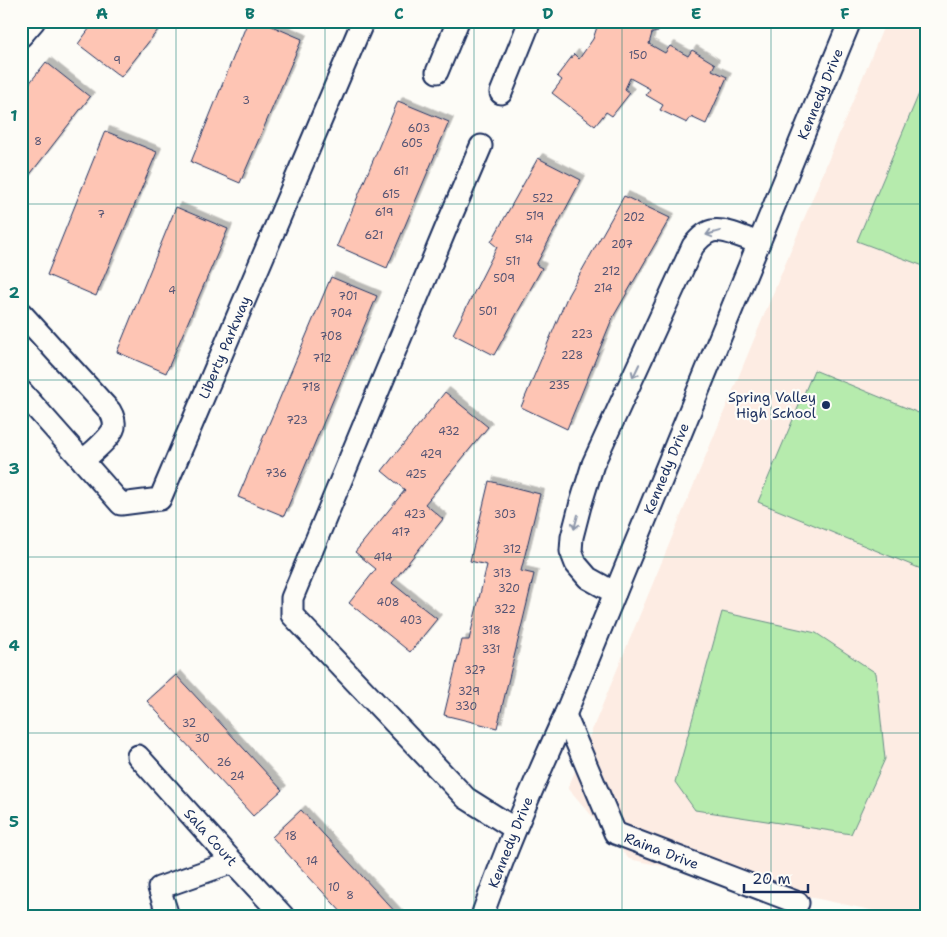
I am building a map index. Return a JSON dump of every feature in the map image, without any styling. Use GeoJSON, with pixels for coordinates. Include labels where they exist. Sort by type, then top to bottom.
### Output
{"type":"FeatureCollection","features":[{"type":"Feature","properties":{"kind":"street"},"geometry":{"type":"LineString","coordinates":[[21,36],[34,21]]}},
{"type":"Feature","properties":{"kind":"street","name":"Liberty Parkway"},"geometry":{"type":"LineString","coordinates":[[21,391],[120,504],[160,499],[362,21]]}},
{"type":"Feature","properties":{"kind":"street"},"geometry":{"type":"LineString","coordinates":[[437,72],[458,21]]}},
{"type":"Feature","properties":{"kind":"street"},"geometry":{"type":"LineString","coordinates":[[501,92],[530,21]]}},
{"type":"Feature","properties":{"kind":"street","name":"Kennedy Drive"},"geometry":{"type":"LineString","coordinates":[[482,916],[515,829],[565,715],[850,21]]}},
{"type":"Feature","properties":{"kind":"street"},"geometry":{"type":"LineString","coordinates":[[482,146],[438,246],[292,598],[292,616],[466,798],[515,829]]}},
{"type":"Feature","properties":{"kind":"street"},"geometry":{"type":"LineString","coordinates":[[614,593],[588,578],[576,564],[571,551],[572,537],[593,464],[693,246],[701,237],[711,231],[722,230],[759,243]]}},
{"type":"Feature","properties":{"kind":"street"},"geometry":{"type":"LineString","coordinates":[[21,313],[110,411],[114,418],[114,428],[110,434],[83,461]]}},
{"type":"Feature","properties":{"kind":"street","name":"Raina Drive"},"geometry":{"type":"LineString","coordinates":[[565,715],[615,833],[798,903]]}},
{"type":"Feature","properties":{"kind":"street","name":"Sala Court"},"geometry":{"type":"LineString","coordinates":[[138,756],[283,916]]}},
{"type":"Feature","properties":{"kind":"street"},"geometry":{"type":"LineString","coordinates":[[168,916],[159,888],[233,862]]}},
{"type":"Feature","properties":{"kind":"shaded area","name":"Spring Valley High School"},"geometry":{"type":"Polygon","coordinates":[[[886,21],[926,21],[926,916],[899,916],[629,859],[568,788],[886,21]]]}},
{"type":"Feature","properties":{"kind":"green space"},"geometry":{"type":"Polygon","coordinates":[[[926,77],[926,267],[857,241],[926,77]]]}},
{"type":"Feature","properties":{"kind":"green space"},"geometry":{"type":"Polygon","coordinates":[[[814,370],[926,416],[926,571],[758,502],[814,370]]]}},
{"type":"Feature","properties":{"kind":"green space"},"geometry":{"type":"Polygon","coordinates":[[[722,612],[816,633],[876,673],[885,759],[851,834],[695,810],[675,782],[722,612]]]}},
{"type":"Feature","properties":{"kind":"building"},"geometry":{"type":"Polygon","coordinates":[[[95,21],[165,21],[121,77],[78,44],[95,21]]]}},
{"type":"Feature","properties":{"kind":"building"},"geometry":{"type":"Polygon","coordinates":[[[248,21],[260,21],[302,39],[240,183],[191,162],[248,21]]]}},
{"type":"Feature","properties":{"kind":"building"},"geometry":{"type":"Polygon","coordinates":[[[599,21],[661,21],[658,32],[652,33],[649,44],[665,53],[670,46],[688,56],[692,50],[715,64],[712,70],[727,77],[706,124],[691,117],[687,123],[660,110],[663,105],[646,95],[650,89],[630,78],[625,89],[630,93],[612,116],[606,112],[595,126],[552,93],[562,80],[557,76],[574,54],[579,59],[593,39],[599,21]]]}},
{"type":"Feature","properties":{"kind":"building"},"geometry":{"type":"Polygon","coordinates":[[[46,62],[90,97],[21,186],[21,94],[46,62]]]}},
{"type":"Feature","properties":{"kind":"building"},"geometry":{"type":"Polygon","coordinates":[[[398,101],[449,122],[387,268],[337,246],[398,101]]]}},
{"type":"Feature","properties":{"kind":"building"},"geometry":{"type":"Polygon","coordinates":[[[105,131],[157,152],[96,296],[47,275],[105,131]]]}},
{"type":"Feature","properties":{"kind":"building"},"geometry":{"type":"Polygon","coordinates":[[[538,158],[581,180],[536,265],[542,268],[494,355],[453,334],[497,247],[491,242],[538,158]]]}},
{"type":"Feature","properties":{"kind":"building"},"geometry":{"type":"Polygon","coordinates":[[[624,196],[670,218],[612,319],[567,429],[521,407],[568,295],[624,196]]]}},
{"type":"Feature","properties":{"kind":"building"},"geometry":{"type":"Polygon","coordinates":[[[176,207],[228,229],[166,373],[117,352],[176,207]]]}},
{"type":"Feature","properties":{"kind":"building"},"geometry":{"type":"Polygon","coordinates":[[[331,277],[377,296],[284,516],[238,497],[331,277]]]}},
{"type":"Feature","properties":{"kind":"building"},"geometry":{"type":"Polygon","coordinates":[[[445,392],[488,427],[425,504],[443,519],[392,583],[437,619],[410,652],[349,603],[376,569],[355,552],[405,490],[382,471],[445,392]]]}},
{"type":"Feature","properties":{"kind":"building"},"geometry":{"type":"Polygon","coordinates":[[[489,481],[540,494],[521,571],[534,574],[497,728],[444,715],[462,640],[469,640],[487,565],[470,561],[489,481]]]}},
{"type":"Feature","properties":{"kind":"building"},"geometry":{"type":"Polygon","coordinates":[[[176,675],[282,790],[253,816],[147,701],[176,675]]]}},
{"type":"Feature","properties":{"kind":"building"},"geometry":{"type":"Polygon","coordinates":[[[301,810],[399,916],[345,916],[272,837],[301,810]]]}},
{"type":"Feature","properties":{"kind":"place","name":"Spring Valley High School"},"geometry":{"type":"Point","coordinates":[826,405]}}]}
